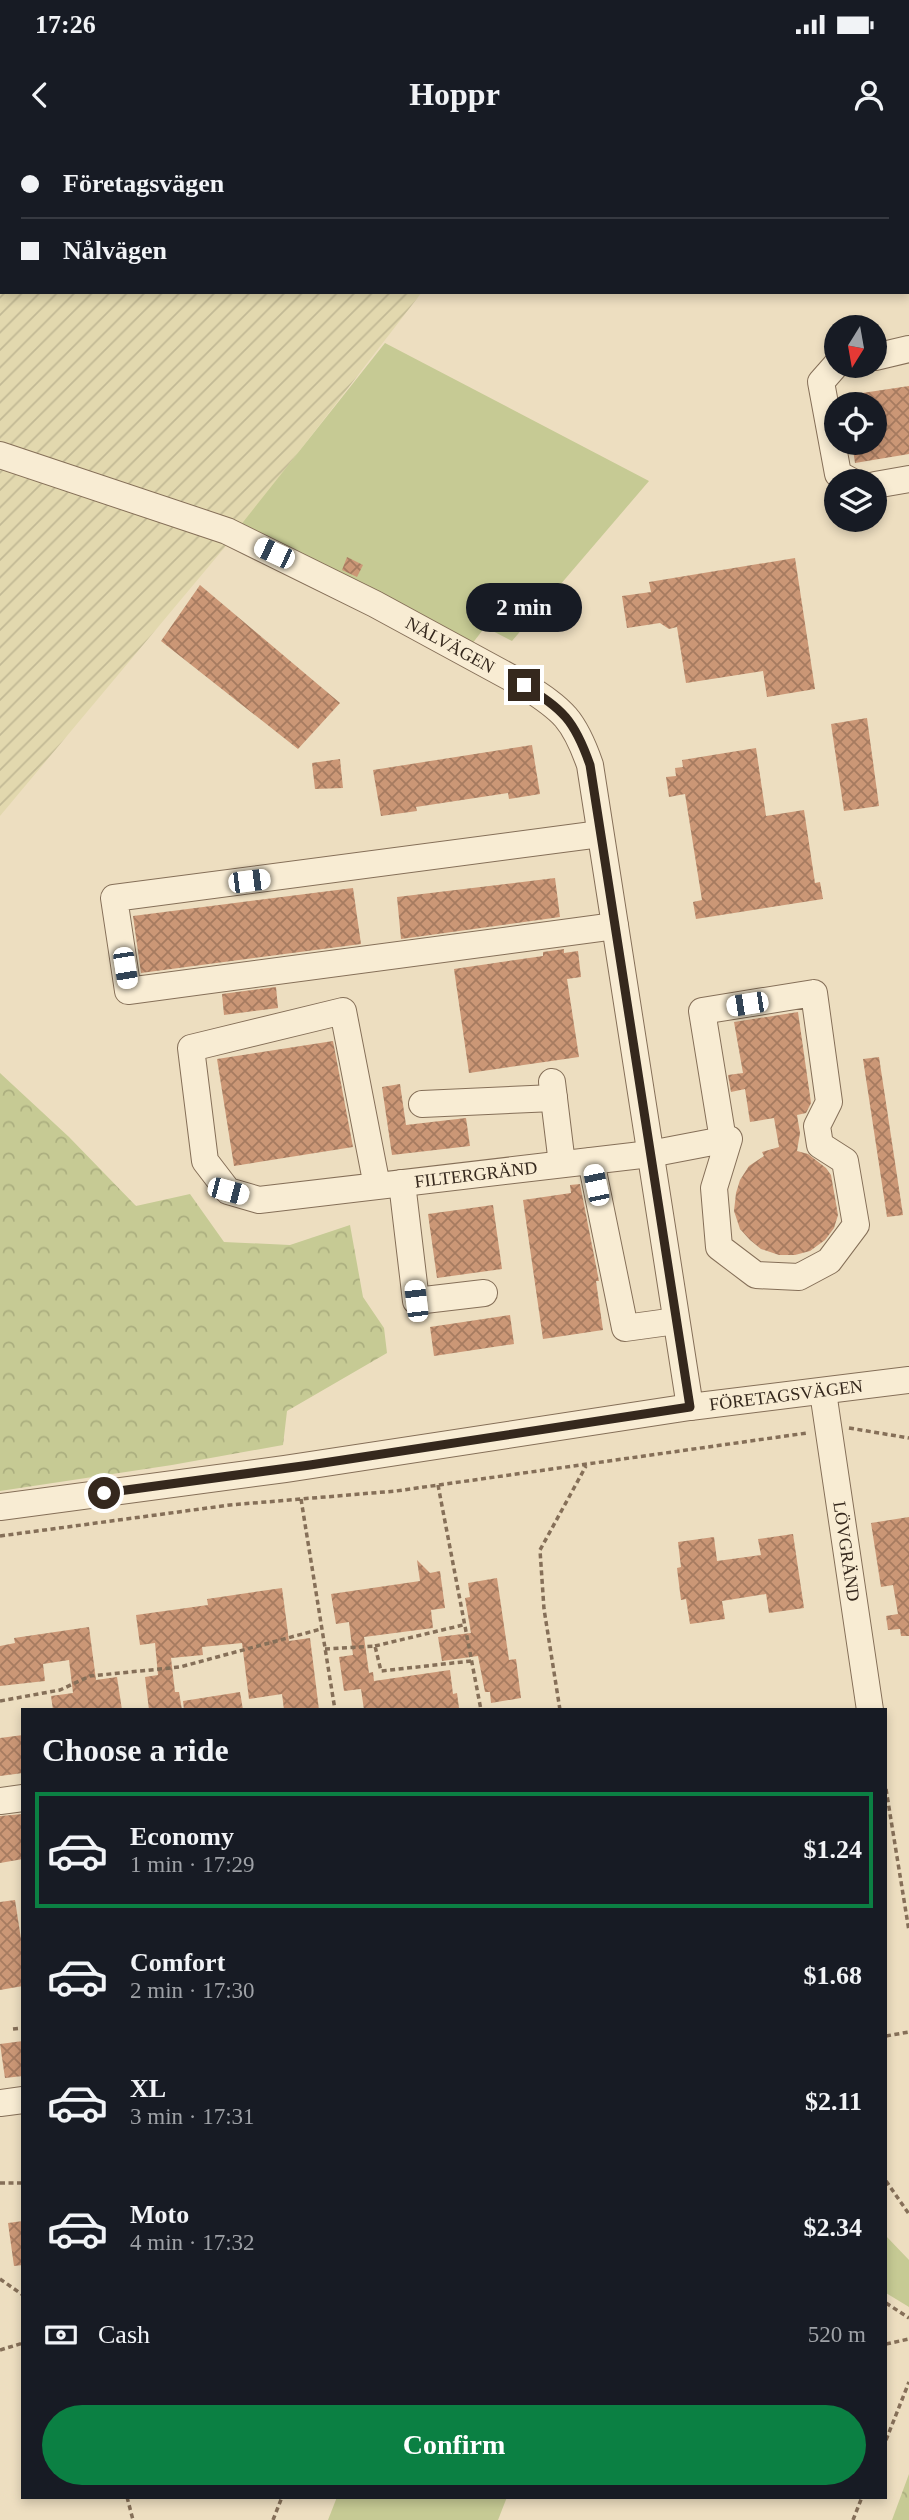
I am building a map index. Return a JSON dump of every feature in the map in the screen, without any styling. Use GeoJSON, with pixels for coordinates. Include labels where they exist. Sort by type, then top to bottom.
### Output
{"type":"FeatureCollection","features":[{"type":"Feature","properties":{"kind":"street"},"geometry":{"type":"LineString","coordinates":[[887,354],[909,349]]}},
{"type":"Feature","properties":{"kind":"street"},"geometry":{"type":"LineString","coordinates":[[825,378],[821,382],[837,469]]}},
{"type":"Feature","properties":{"kind":"street","name":"NÅLVÄGEN"},"geometry":{"type":"LineString","coordinates":[[0,455],[227,531],[375,604],[524,685],[557,706],[580,735],[590,765],[690,1407]]}},
{"type":"Feature","properties":{"kind":"street"},"geometry":{"type":"LineString","coordinates":[[887,483],[909,480]]}},
{"type":"Feature","properties":{"kind":"street"},"geometry":{"type":"LineString","coordinates":[[600,834],[114,898],[128,991],[615,926]]}},
{"type":"Feature","properties":{"kind":"street"},"geometry":{"type":"LineString","coordinates":[[814,993],[829,1102],[817,1126],[820,1145],[845,1161],[856,1225],[829,1261],[799,1277],[756,1275],[719,1247],[714,1188],[729,1139],[723,1140],[702,1011],[814,993]]}},
{"type":"Feature","properties":{"kind":"street","name":"FILTERGRÄND"},"geometry":{"type":"LineString","coordinates":[[389,1184],[343,1011],[191,1048],[205,1161],[228,1191],[258,1200],[650,1154],[723,1140]]}},
{"type":"Feature","properties":{"kind":"street"},"geometry":{"type":"LineString","coordinates":[[422,1104],[553,1089],[562,1164]]}},
{"type":"Feature","properties":{"kind":"street"},"geometry":{"type":"LineString","coordinates":[[591,1161],[625,1328],[676,1321]]}},
{"type":"Feature","properties":{"kind":"street"},"geometry":{"type":"LineString","coordinates":[[389,1184],[416,1301],[484,1293]]}},
{"type":"Feature","properties":{"kind":"street","name":"FÖRETAGSVÄGEN"},"geometry":{"type":"LineString","coordinates":[[0,1507],[312,1465],[690,1407],[909,1380]]}},
{"type":"Feature","properties":{"kind":"street","name":"LÖVGRÄND"},"geometry":{"type":"LineString","coordinates":[[823,1392],[870,1708]]}},
{"type":"Feature","properties":{"kind":"street"},"geometry":{"type":"LineString","coordinates":[[0,1801],[21,1798]]}},
{"type":"Feature","properties":{"kind":"street"},"geometry":{"type":"LineString","coordinates":[[0,2103],[21,2100]]}},
{"type":"Feature","properties":{"kind":"path"},"geometry":{"type":"LineString","coordinates":[[0,1536],[230,1505],[375,1494],[828,1430],[860,1429],[909,1438]]}},
{"type":"Feature","properties":{"kind":"path"},"geometry":{"type":"LineString","coordinates":[[560,1708],[544,1609],[540,1550],[586,1466]]}},
{"type":"Feature","properties":{"kind":"path"},"geometry":{"type":"LineString","coordinates":[[438,1485],[481,1708]]}},
{"type":"Feature","properties":{"kind":"path"},"geometry":{"type":"LineString","coordinates":[[301,1499],[335,1708]]}},
{"type":"Feature","properties":{"kind":"path"},"geometry":{"type":"LineString","coordinates":[[324,1649],[375,1646],[463,1625]]}},
{"type":"Feature","properties":{"kind":"path"},"geometry":{"type":"LineString","coordinates":[[0,1701],[60,1690],[90,1676],[180,1667],[321,1629]]}},
{"type":"Feature","properties":{"kind":"path"},"geometry":{"type":"LineString","coordinates":[[375,1646],[381,1671],[471,1661]]}},
{"type":"Feature","properties":{"kind":"path"},"geometry":{"type":"LineString","coordinates":[[887,1795],[909,1931]]}},
{"type":"Feature","properties":{"kind":"path"},"geometry":{"type":"LineString","coordinates":[[13,2029],[21,2028]]}},
{"type":"Feature","properties":{"kind":"path"},"geometry":{"type":"LineString","coordinates":[[887,2036],[909,2032]]}},
{"type":"Feature","properties":{"kind":"path"},"geometry":{"type":"LineString","coordinates":[[887,2182],[909,2214]]}},
{"type":"Feature","properties":{"kind":"path"},"geometry":{"type":"LineString","coordinates":[[0,2183],[21,2183]]}},
{"type":"Feature","properties":{"kind":"path"},"geometry":{"type":"LineString","coordinates":[[0,2279],[21,2294]]}},
{"type":"Feature","properties":{"kind":"path"},"geometry":{"type":"LineString","coordinates":[[887,2305],[909,2318]]}},
{"type":"Feature","properties":{"kind":"path"},"geometry":{"type":"LineString","coordinates":[[887,2344],[909,2339]]}},
{"type":"Feature","properties":{"kind":"path"},"geometry":{"type":"LineString","coordinates":[[0,2350],[21,2344]]}},
{"type":"Feature","properties":{"kind":"path"},"geometry":{"type":"LineString","coordinates":[[887,2437],[909,2382]]}},
{"type":"Feature","properties":{"kind":"path"},"geometry":{"type":"LineString","coordinates":[[128,2499],[134,2520]]}},
{"type":"Feature","properties":{"kind":"path"},"geometry":{"type":"LineString","coordinates":[[273,2520],[281,2499]]}},
{"type":"Feature","properties":{"kind":"path"},"geometry":{"type":"LineString","coordinates":[[853,2520],[861,2499]]}},
{"type":"Feature","properties":{"kind":"shaded area"},"geometry":{"type":"Polygon","coordinates":[[[0,294],[420,294],[230,541],[0,816],[0,294]]]}},
{"type":"Feature","properties":{"kind":"green space"},"geometry":{"type":"Polygon","coordinates":[[[385,343],[649,481],[512,641],[485,627],[472,644],[240,526],[385,343]]]}},
{"type":"Feature","properties":{"kind":"green space"},"geometry":{"type":"Polygon","coordinates":[[[0,1073],[69,1137],[136,1206],[190,1194],[224,1242],[290,1245],[350,1225],[363,1297],[384,1328],[387,1353],[287,1411],[283,1445],[0,1491],[0,1073]]]}},
{"type":"Feature","properties":{"kind":"green space"},"geometry":{"type":"Polygon","coordinates":[[[887,2237],[909,2260],[909,2307],[887,2294],[887,2237]]]}},
{"type":"Feature","properties":{"kind":"green space"},"geometry":{"type":"Polygon","coordinates":[[[909,2474],[909,2520],[892,2520],[909,2474]]]}},
{"type":"Feature","properties":{"kind":"green space"},"geometry":{"type":"Polygon","coordinates":[[[336,2499],[506,2499],[498,2520],[328,2520],[336,2499]]]}},
{"type":"Feature","properties":{"kind":"building"},"geometry":{"type":"Polygon","coordinates":[[[909,386],[909,454],[855,463],[854,455],[887,455],[887,392],[869,392],[909,386]]]}},
{"type":"Feature","properties":{"kind":"building"},"geometry":{"type":"Polygon","coordinates":[[[347,557],[363,565],[357,577],[342,570],[347,557]]]}},
{"type":"Feature","properties":{"kind":"building"},"geometry":{"type":"Polygon","coordinates":[[[795,558],[815,689],[767,697],[763,671],[686,683],[677,627],[669,629],[660,623],[627,628],[622,596],[651,592],[649,582],[795,558]]]}},
{"type":"Feature","properties":{"kind":"building"},"geometry":{"type":"Polygon","coordinates":[[[200,585],[340,703],[298,749],[161,641],[200,585]]]}},
{"type":"Feature","properties":{"kind":"building"},"geometry":{"type":"Polygon","coordinates":[[[867,718],[879,806],[844,811],[831,724],[867,718]]]}},
{"type":"Feature","properties":{"kind":"building"},"geometry":{"type":"Polygon","coordinates":[[[532,745],[540,794],[509,799],[508,793],[416,807],[417,811],[381,816],[373,770],[532,745]]]}},
{"type":"Feature","properties":{"kind":"building"},"geometry":{"type":"Polygon","coordinates":[[[756,748],[766,816],[804,810],[815,883],[820,882],[823,899],[696,919],[693,902],[702,900],[685,794],[669,797],[666,777],[676,776],[675,768],[683,767],[682,760],[756,748]]]}},
{"type":"Feature","properties":{"kind":"building"},"geometry":{"type":"Polygon","coordinates":[[[340,759],[343,788],[315,789],[312,763],[340,759]]]}},
{"type":"Feature","properties":{"kind":"building"},"geometry":{"type":"Polygon","coordinates":[[[555,878],[560,917],[401,939],[397,897],[555,878]]]}},
{"type":"Feature","properties":{"kind":"building"},"geometry":{"type":"Polygon","coordinates":[[[353,888],[361,944],[141,973],[133,916],[353,888]]]}},
{"type":"Feature","properties":{"kind":"building"},"geometry":{"type":"Polygon","coordinates":[[[564,949],[564,953],[578,951],[581,977],[567,979],[579,1057],[469,1073],[454,969],[543,956],[543,952],[564,949]]]}},
{"type":"Feature","properties":{"kind":"building"},"geometry":{"type":"Polygon","coordinates":[[[276,987],[278,1008],[224,1015],[222,994],[276,987]]]}},
{"type":"Feature","properties":{"kind":"building"},"geometry":{"type":"Polygon","coordinates":[[[798,1012],[811,1103],[806,1113],[797,1115],[800,1133],[797,1151],[808,1154],[831,1175],[838,1215],[834,1228],[825,1240],[810,1251],[779,1255],[761,1249],[750,1240],[740,1229],[734,1211],[740,1180],[749,1166],[764,1156],[762,1152],[779,1147],[774,1118],[750,1122],[745,1089],[731,1092],[728,1075],[743,1073],[734,1022],[798,1012]]]}},
{"type":"Feature","properties":{"kind":"building"},"geometry":{"type":"Polygon","coordinates":[[[333,1041],[353,1147],[234,1166],[217,1059],[333,1041]]]}},
{"type":"Feature","properties":{"kind":"building"},"geometry":{"type":"Polygon","coordinates":[[[879,1057],[903,1215],[887,1217],[863,1059],[879,1057]]]}},
{"type":"Feature","properties":{"kind":"building"},"geometry":{"type":"Polygon","coordinates":[[[400,1084],[406,1125],[466,1118],[470,1146],[392,1155],[382,1087],[400,1084]]]}},
{"type":"Feature","properties":{"kind":"building"},"geometry":{"type":"Polygon","coordinates":[[[580,1184],[599,1281],[596,1281],[603,1330],[543,1339],[523,1200],[571,1193],[570,1185],[580,1184]]]}},
{"type":"Feature","properties":{"kind":"building"},"geometry":{"type":"Polygon","coordinates":[[[493,1205],[502,1269],[437,1278],[428,1214],[493,1205]]]}},
{"type":"Feature","properties":{"kind":"building"},"geometry":{"type":"Polygon","coordinates":[[[510,1315],[514,1344],[434,1356],[430,1327],[510,1315]]]}},
{"type":"Feature","properties":{"kind":"building"},"geometry":{"type":"Polygon","coordinates":[[[909,1517],[909,1636],[901,1636],[900,1629],[888,1630],[886,1616],[898,1614],[893,1585],[881,1587],[871,1523],[909,1517]]]}},
{"type":"Feature","properties":{"kind":"building"},"geometry":{"type":"Polygon","coordinates":[[[793,1534],[804,1608],[769,1613],[766,1594],[722,1601],[725,1619],[690,1624],[686,1599],[681,1600],[677,1568],[681,1567],[678,1542],[714,1537],[717,1561],[761,1555],[758,1539],[793,1534]]]}},
{"type":"Feature","properties":{"kind":"building"},"geometry":{"type":"Polygon","coordinates":[[[417,1560],[430,1573],[440,1571],[445,1608],[431,1610],[433,1628],[364,1637],[369,1673],[373,1672],[374,1681],[450,1670],[453,1694],[457,1693],[459,1708],[364,1708],[361,1689],[344,1691],[339,1657],[353,1655],[349,1622],[336,1624],[331,1594],[420,1581],[417,1560]]]}},
{"type":"Feature","properties":{"kind":"building"},"geometry":{"type":"Polygon","coordinates":[[[497,1578],[509,1660],[516,1659],[521,1698],[491,1703],[490,1692],[485,1692],[478,1656],[442,1661],[438,1637],[471,1633],[465,1598],[470,1597],[468,1583],[497,1578]]]}},
{"type":"Feature","properties":{"kind":"building"},"geometry":{"type":"Polygon","coordinates":[[[282,1588],[289,1641],[310,1638],[319,1708],[284,1708],[282,1694],[249,1699],[242,1643],[202,1647],[203,1655],[171,1658],[175,1692],[179,1692],[182,1708],[149,1708],[145,1677],[158,1675],[155,1643],[140,1645],[136,1615],[208,1605],[207,1599],[282,1588]]]}},
{"type":"Feature","properties":{"kind":"building"},"geometry":{"type":"Polygon","coordinates":[[[89,1627],[96,1680],[117,1677],[122,1708],[53,1708],[51,1696],[73,1693],[69,1660],[43,1664],[45,1681],[0,1686],[0,1646],[15,1643],[14,1638],[89,1627]]]}},
{"type":"Feature","properties":{"kind":"building"},"geometry":{"type":"Polygon","coordinates":[[[240,1692],[243,1708],[184,1708],[183,1701],[240,1692]]]}},
{"type":"Feature","properties":{"kind":"building"},"geometry":{"type":"Polygon","coordinates":[[[21,1735],[21,1773],[0,1776],[0,1738],[21,1735]]]}},
{"type":"Feature","properties":{"kind":"building"},"geometry":{"type":"Polygon","coordinates":[[[21,1814],[21,1859],[0,1863],[0,1816],[21,1814]]]}},
{"type":"Feature","properties":{"kind":"building"},"geometry":{"type":"Polygon","coordinates":[[[15,1900],[21,1939],[21,1986],[0,1990],[0,1902],[15,1900]]]}},
{"type":"Feature","properties":{"kind":"building"},"geometry":{"type":"Polygon","coordinates":[[[21,2041],[21,2076],[5,2078],[0,2044],[21,2041]]]}},
{"type":"Feature","properties":{"kind":"building"},"geometry":{"type":"Polygon","coordinates":[[[21,2221],[21,2265],[14,2266],[8,2223],[21,2221]]]}},
{"type":"Feature","properties":{"kind":"route"},"geometry":{"type":"LineString","coordinates":[[104,1493],[310,1465],[690,1407],[590,765],[580,735],[557,706],[524,685]]}}]}
